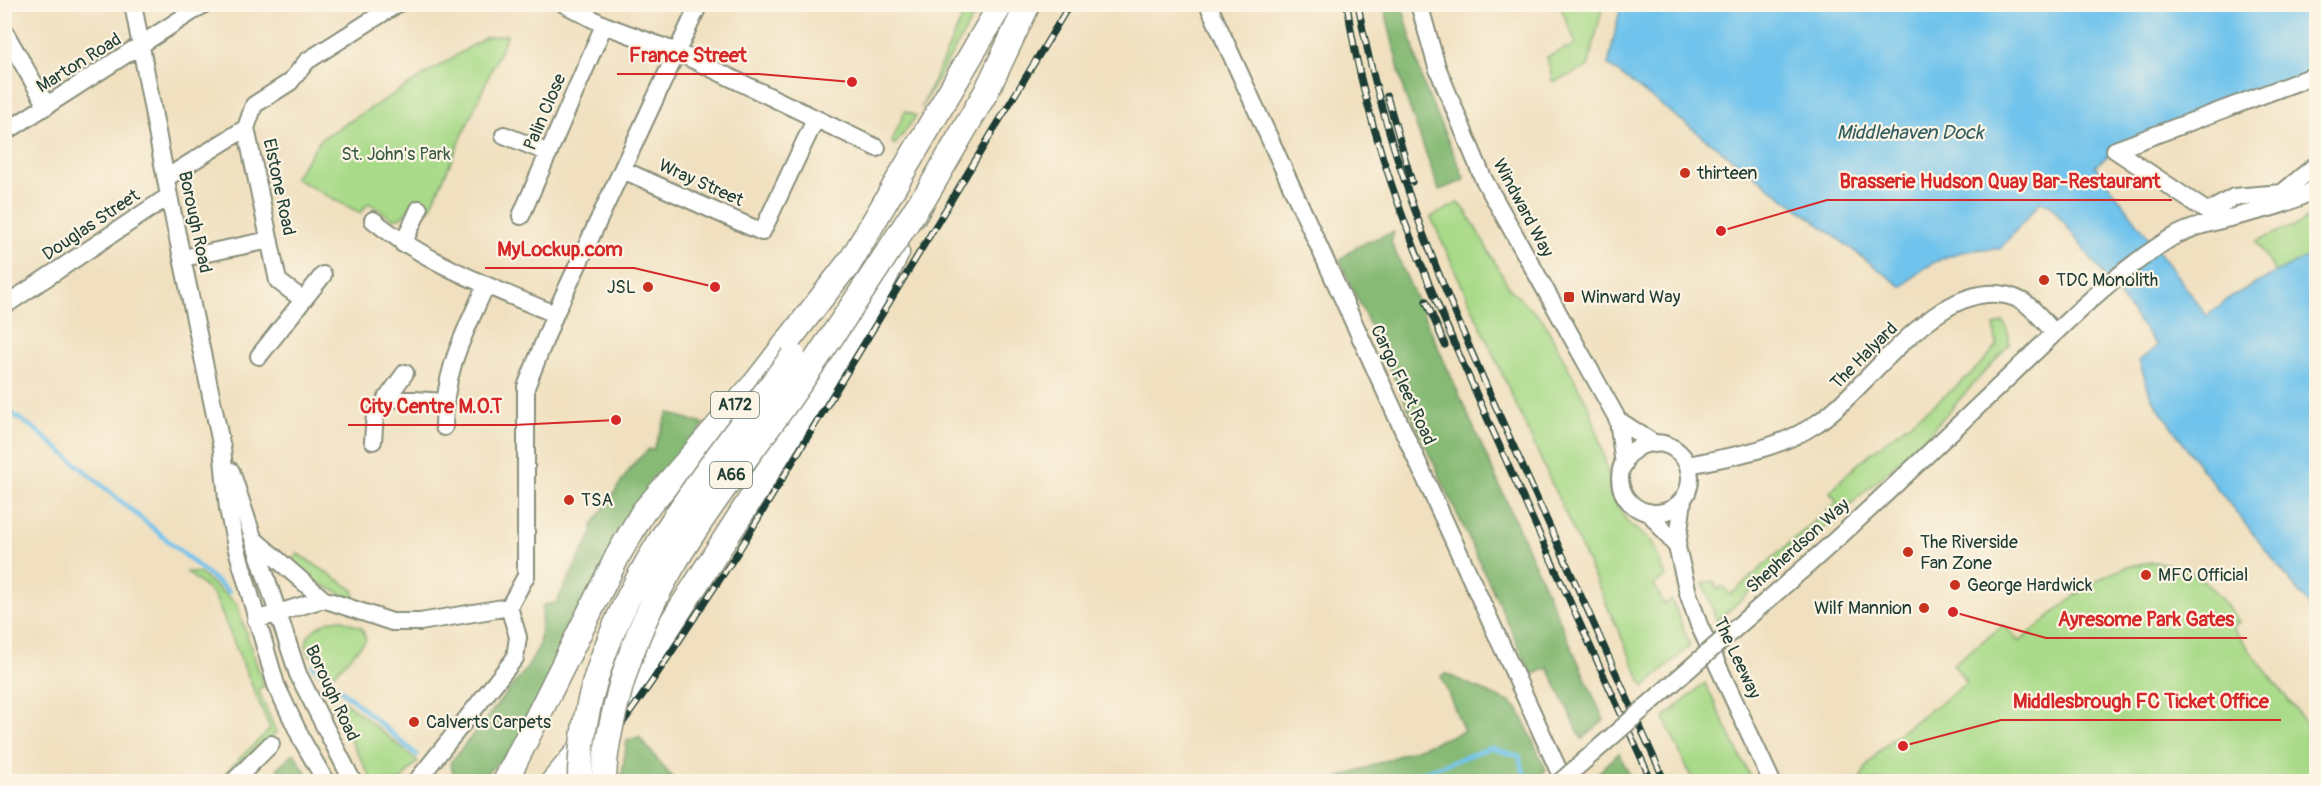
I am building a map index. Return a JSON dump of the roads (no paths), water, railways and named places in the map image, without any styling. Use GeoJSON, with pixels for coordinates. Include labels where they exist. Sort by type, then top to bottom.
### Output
{"type":"FeatureCollection","features":[{"type":"Feature","properties":{"kind":"highway","name":"A66"},"geometry":{"type":"LineString","coordinates":[[604,782],[610,729],[624,669],[648,608],[673,562],[726,482],[794,391],[923,198],[986,92],[1028,4]]}},
{"type":"Feature","properties":{"kind":"highway","name":"A66"},"geometry":{"type":"LineString","coordinates":[[580,782],[588,712],[608,645],[636,584],[668,528],[714,461],[793,356],[998,9]]}},
{"type":"Feature","properties":{"kind":"highway"},"geometry":{"type":"LineString","coordinates":[[553,782],[623,698],[752,497],[878,291],[923,198]]}},
{"type":"Feature","properties":{"kind":"highway","name":"A172"},"geometry":{"type":"LineString","coordinates":[[505,782],[618,555],[644,512],[756,381],[854,256]]}},
{"type":"Feature","properties":{"kind":"street","name":"Borough Road"},"geometry":{"type":"LineString","coordinates":[[133,4],[169,196],[222,448],[228,509],[256,620],[276,686],[302,740],[327,782]]}},
{"type":"Feature","properties":{"kind":"street","name":"Marton Road"},"geometry":{"type":"LineString","coordinates":[[4,133],[204,4]]}},
{"type":"Feature","properties":{"kind":"street","name":"Elstone Road"},"geometry":{"type":"LineString","coordinates":[[302,300],[278,281],[246,128],[254,105],[290,82],[307,61],[397,4]]}},
{"type":"Feature","properties":{"kind":"street"},"geometry":{"type":"LineString","coordinates":[[564,4],[604,25],[677,52],[815,120],[878,148]]}},
{"type":"Feature","properties":{"kind":"street"},"geometry":{"type":"LineString","coordinates":[[416,782],[515,658],[518,637],[509,607],[526,576],[526,387],[555,314],[699,4]]}},
{"type":"Feature","properties":{"kind":"street","name":"Cargo Fleet Road"},"geometry":{"type":"LineString","coordinates":[[1208,4],[1562,782]]}},
{"type":"Feature","properties":{"kind":"street","name":"Windward Way"},"geometry":{"type":"LineString","coordinates":[[1419,4],[1437,67],[1483,178],[1618,420],[1624,465]]}},
{"type":"Feature","properties":{"kind":"street","name":"Palin Close"},"geometry":{"type":"LineString","coordinates":[[521,216],[604,25]]}},
{"type":"Feature","properties":{"kind":"street"},"geometry":{"type":"LineString","coordinates":[[4,31],[47,106]]}},
{"type":"Feature","properties":{"kind":"street"},"geometry":{"type":"LineString","coordinates":[[2316,75],[2115,150],[2208,212],[2234,197],[2283,193],[2316,165]]}},
{"type":"Feature","properties":{"kind":"street","name":"Wray Street"},"geometry":{"type":"LineString","coordinates":[[623,170],[762,232],[815,120]]}},
{"type":"Feature","properties":{"kind":"street"},"geometry":{"type":"LineString","coordinates":[[166,178],[246,128]]}},
{"type":"Feature","properties":{"kind":"street"},"geometry":{"type":"LineString","coordinates":[[504,135],[549,153]]}},
{"type":"Feature","properties":{"kind":"street","name":"Shepherdson Way"},"geometry":{"type":"LineString","coordinates":[[1562,782],[1802,570],[2089,301],[2164,241],[2193,229],[2265,211],[2305,196],[2316,188]]}},
{"type":"Feature","properties":{"kind":"street","name":"Douglas Street"},"geometry":{"type":"LineString","coordinates":[[4,306],[169,196]]}},
{"type":"Feature","properties":{"kind":"street"},"geometry":{"type":"LineString","coordinates":[[403,244],[419,209]]}},
{"type":"Feature","properties":{"kind":"street"},"geometry":{"type":"LineString","coordinates":[[373,220],[403,244],[486,285],[555,314]]}},
{"type":"Feature","properties":{"kind":"street"},"geometry":{"type":"LineString","coordinates":[[183,258],[270,240]]}},
{"type":"Feature","properties":{"kind":"street"},"geometry":{"type":"LineString","coordinates":[[259,356],[323,274]]}},
{"type":"Feature","properties":{"kind":"street"},"geometry":{"type":"LineString","coordinates":[[444,427],[444,402],[451,363],[486,285]]}},
{"type":"Feature","properties":{"kind":"street","name":"The Halyard"},"geometry":{"type":"LineString","coordinates":[[1688,465],[1773,446],[1815,425],[1841,406],[1902,344],[1940,311],[1961,300],[1995,294],[2024,302],[2055,333]]}},
{"type":"Feature","properties":{"kind":"street"},"geometry":{"type":"LineString","coordinates":[[373,441],[375,415],[405,373]]}},
{"type":"Feature","properties":{"kind":"street"},"geometry":{"type":"LineString","coordinates":[[386,398],[444,402]]}},
{"type":"Feature","properties":{"kind":"street","name":"Windward Way"},"geometry":{"type":"LineString","coordinates":[[1618,420],[1655,444]]}},
{"type":"Feature","properties":{"kind":"street"},"geometry":{"type":"LineString","coordinates":[[1655,444],[1675,450],[1688,465],[1690,477],[1683,500],[1674,508],[1663,513],[1648,512],[1630,502],[1623,493],[1620,481],[1624,465],[1636,450],[1655,444]]}},
{"type":"Feature","properties":{"kind":"street","name":"Borough Road"},"geometry":{"type":"LineString","coordinates":[[222,448],[255,539],[298,674],[353,782]]}},
{"type":"Feature","properties":{"kind":"street","name":"The Leeway"},"geometry":{"type":"LineString","coordinates":[[1683,500],[1677,547],[1688,593],[1699,625],[1772,782]]}},
{"type":"Feature","properties":{"kind":"street","name":"The Leeway"},"geometry":{"type":"LineString","coordinates":[[1648,512],[1677,547]]}},
{"type":"Feature","properties":{"kind":"street"},"geometry":{"type":"LineString","coordinates":[[255,539],[323,598],[392,622],[420,622],[509,607]]}},
{"type":"Feature","properties":{"kind":"street"},"geometry":{"type":"LineString","coordinates":[[256,620],[323,598]]}},
{"type":"Feature","properties":{"kind":"street"},"geometry":{"type":"LineString","coordinates":[[233,782],[270,744]]}},
{"type":"Feature","properties":{"kind":"water","name":"Middlehaven Dock"},"geometry":{"type":"Polygon","coordinates":[[[1621,5],[2316,5],[2316,75],[2115,150],[2095,166],[2207,316],[2232,296],[2316,252],[2316,614],[2195,460],[2151,397],[2139,361],[2157,346],[2050,204],[2040,202],[2000,249],[1972,250],[1946,257],[1924,269],[1902,287],[1608,65],[1621,5]]]}},
{"type":"Feature","properties":{"kind":"waterway"},"geometry":{"type":"LineString","coordinates":[[4,408],[36,430],[229,592]]}},
{"type":"Feature","properties":{"kind":"waterway"},"geometry":{"type":"LineString","coordinates":[[313,666],[417,755]]}},
{"type":"Feature","properties":{"kind":"waterway"},"geometry":{"type":"LineString","coordinates":[[1396,782],[1490,748],[1519,756],[1527,782]]}},
{"type":"Feature","properties":{"kind":"waterway"},"geometry":{"type":"LineString","coordinates":[[437,777],[440,782]]}},
{"type":"Feature","properties":{"kind":"railway"},"geometry":{"type":"LineString","coordinates":[[581,782],[651,683],[738,552],[1070,4]]}},
{"type":"Feature","properties":{"kind":"railway"},"geometry":{"type":"LineString","coordinates":[[1347,4],[1356,57],[1369,109],[1384,161],[1420,263],[1484,411],[1652,782]]}},
{"type":"Feature","properties":{"kind":"railway"},"geometry":{"type":"LineString","coordinates":[[1358,4],[1370,63],[1386,121],[1404,179],[1446,291],[1493,401],[1665,782]]}},
{"type":"Feature","properties":{"kind":"railway"},"geometry":{"type":"LineString","coordinates":[[1387,96],[1412,182]]}},
{"type":"Feature","properties":{"kind":"railway"},"geometry":{"type":"LineString","coordinates":[[1426,301],[1445,345]]}},
{"type":"Feature","properties":{"kind":"place","name":"France Street"},"geometry":{"type":"Point","coordinates":[852,82]}},
{"type":"Feature","properties":{"kind":"place","name":"thirteen"},"geometry":{"type":"Point","coordinates":[1685,173]}},
{"type":"Feature","properties":{"kind":"place","name":"Brasserie Hudson Quay Bar-Restaurant"},"geometry":{"type":"Point","coordinates":[1721,231]}},
{"type":"Feature","properties":{"kind":"place","name":"TDC Monolith"},"geometry":{"type":"Point","coordinates":[2044,280]}},
{"type":"Feature","properties":{"kind":"place","name":"JSL"},"geometry":{"type":"Point","coordinates":[648,287]}},
{"type":"Feature","properties":{"kind":"place","name":"MyLockup.com"},"geometry":{"type":"Point","coordinates":[715,287]}},
{"type":"Feature","properties":{"kind":"place","name":"Winward Way"},"geometry":{"type":"Point","coordinates":[1569,297]}},
{"type":"Feature","properties":{"kind":"place","name":"City Centre M.O.T"},"geometry":{"type":"Point","coordinates":[616,420]}},
{"type":"Feature","properties":{"kind":"place","name":"TSA"},"geometry":{"type":"Point","coordinates":[569,500]}},
{"type":"Feature","properties":{"kind":"place","name":"The Riverside Fan Zone"},"geometry":{"type":"Point","coordinates":[1908,552]}},
{"type":"Feature","properties":{"kind":"place","name":"MFC Official"},"geometry":{"type":"Point","coordinates":[2146,575]}},
{"type":"Feature","properties":{"kind":"place","name":"George Hardwick"},"geometry":{"type":"Point","coordinates":[1955,585]}},
{"type":"Feature","properties":{"kind":"place","name":"Wilf Mannion"},"geometry":{"type":"Point","coordinates":[1924,608]}},
{"type":"Feature","properties":{"kind":"place","name":"Ayresome Park Gates"},"geometry":{"type":"Point","coordinates":[1953,612]}},
{"type":"Feature","properties":{"kind":"place","name":"Calverts Carpets"},"geometry":{"type":"Point","coordinates":[414,722]}},
{"type":"Feature","properties":{"kind":"place","name":"Middlesbrough FC Ticket Office"},"geometry":{"type":"Point","coordinates":[1903,746]}},
{"type":"Feature","properties":{"kind":"park label","name":"St. John's Park"},"geometry":{"type":"Point","coordinates":[396,154]}}]}
